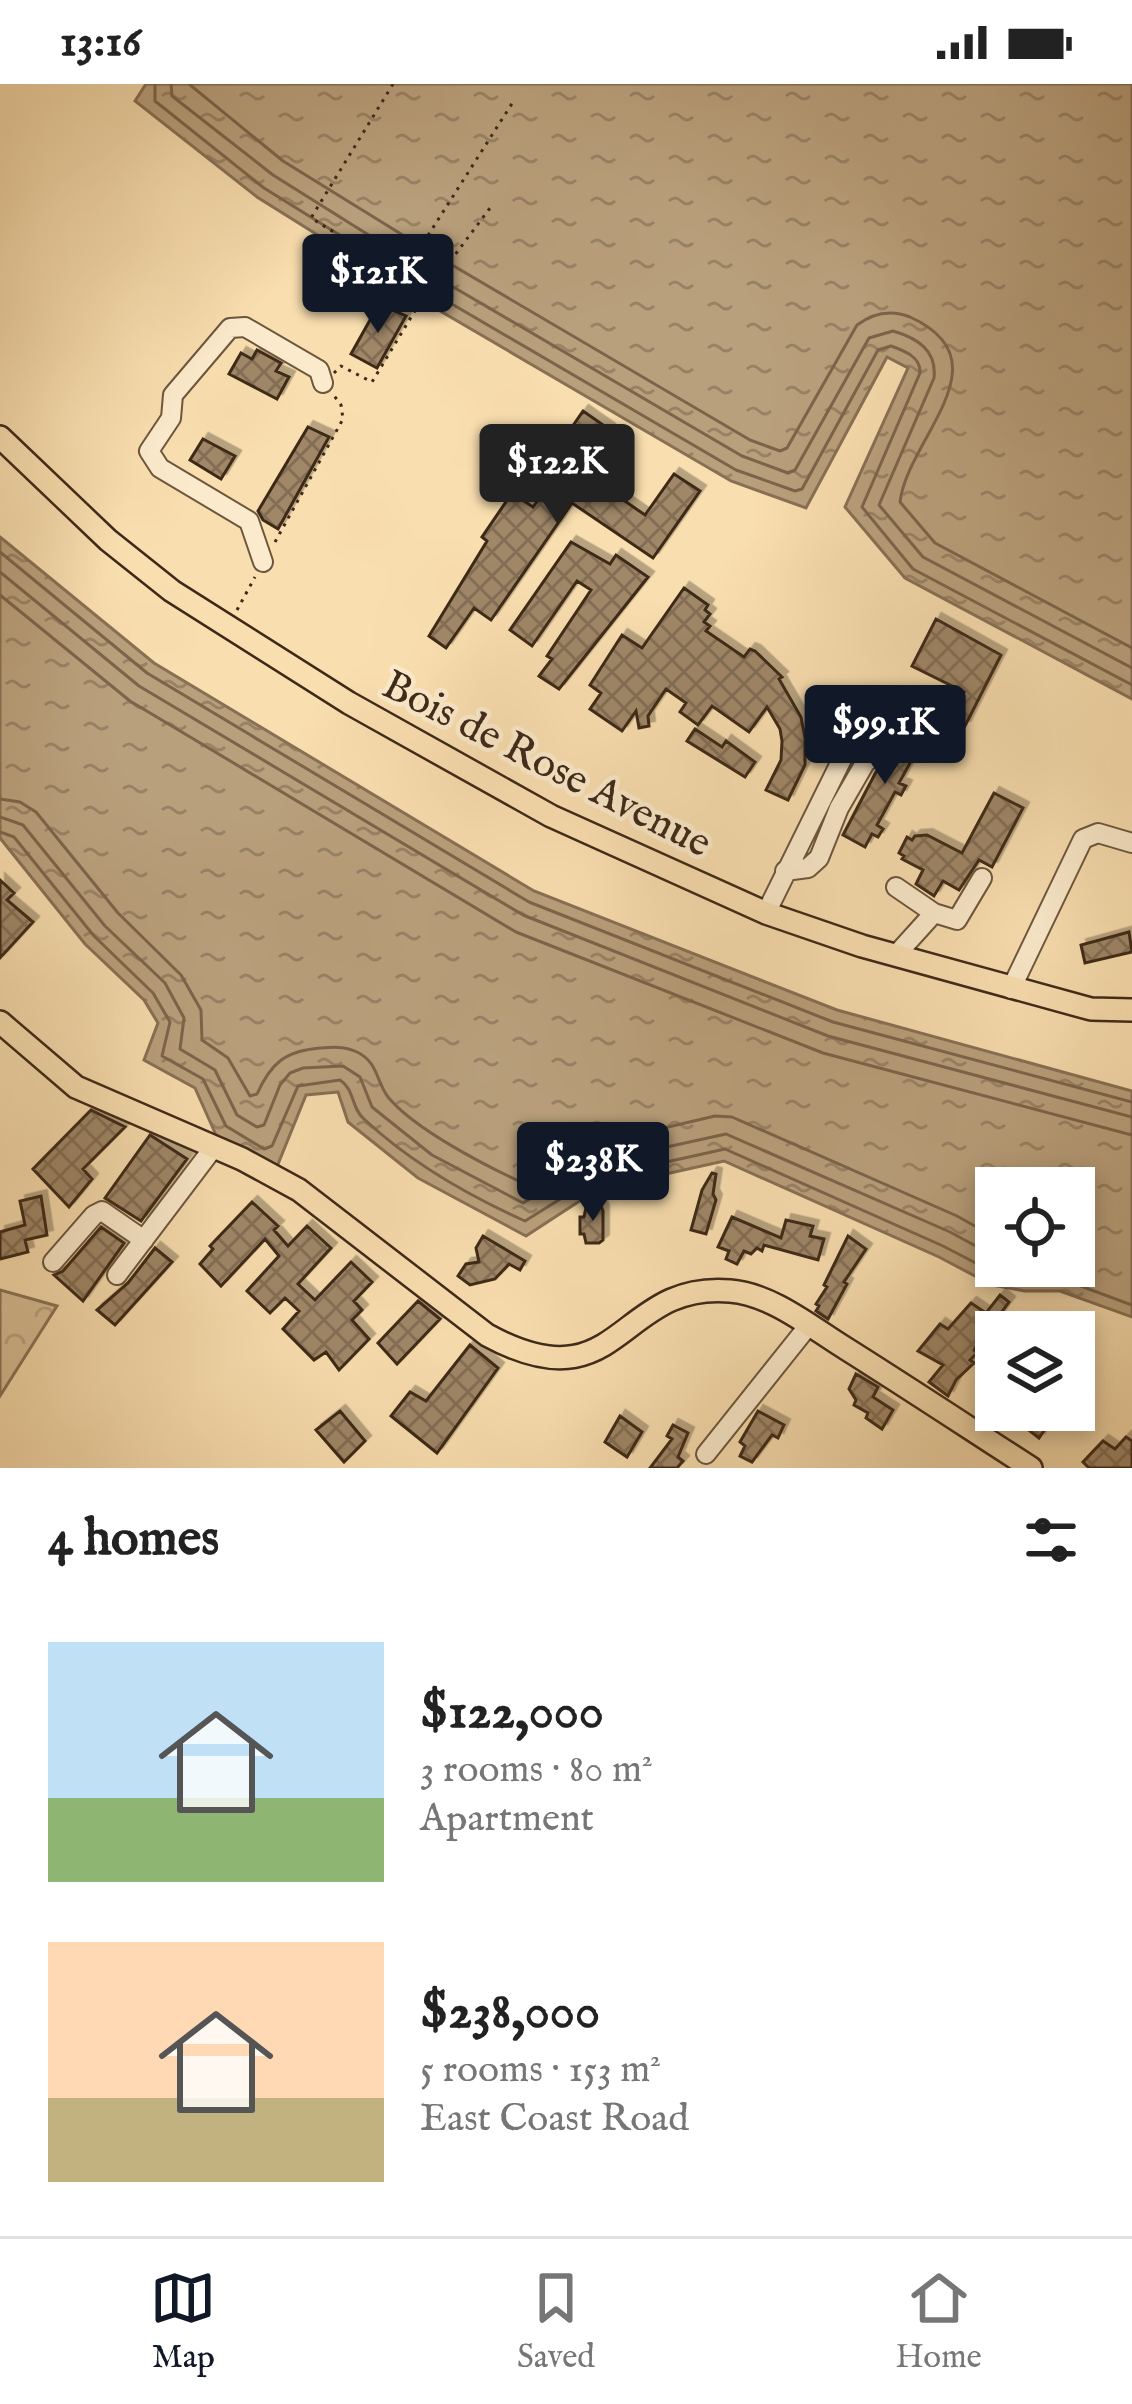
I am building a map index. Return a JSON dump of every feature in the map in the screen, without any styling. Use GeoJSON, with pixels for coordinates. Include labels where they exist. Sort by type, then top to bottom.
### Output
{"type":"FeatureCollection","features":[{"type":"Feature","properties":{"kind":"main road","name":"Bois de Rose Avenue"},"geometry":{"type":"LineString","coordinates":[[0,437],[108,540],[172,591],[349,703],[551,816],[766,913],[1011,988],[1091,1009],[1132,1010]]}},
{"type":"Feature","properties":{"kind":"main road"},"geometry":{"type":"LineString","coordinates":[[0,1022],[76,1087],[299,1190],[487,1335],[532,1356],[561,1361],[588,1354],[682,1294],[735,1291],[766,1301],[809,1325],[1031,1468]]}},
{"type":"Feature","properties":{"kind":"street"},"geometry":{"type":"LineString","coordinates":[[263,562],[249,521],[160,468],[149,451],[171,418],[173,394],[230,328],[245,327],[319,370],[323,383]]}},
{"type":"Feature","properties":{"kind":"street"},"geometry":{"type":"LineString","coordinates":[[785,871],[808,868],[819,858],[839,808],[880,749]]}},
{"type":"Feature","properties":{"kind":"street"},"geometry":{"type":"LineString","coordinates":[[766,913],[844,754]]}},
{"type":"Feature","properties":{"kind":"street"},"geometry":{"type":"LineString","coordinates":[[1011,988],[1083,839],[1098,833],[1132,843]]}},
{"type":"Feature","properties":{"kind":"street"},"geometry":{"type":"LineString","coordinates":[[896,887],[934,913],[957,920],[982,878]]}},
{"type":"Feature","properties":{"kind":"street"},"geometry":{"type":"LineString","coordinates":[[896,956],[934,913]]}},
{"type":"Feature","properties":{"kind":"street"},"geometry":{"type":"LineString","coordinates":[[117,1275],[214,1148]]}},
{"type":"Feature","properties":{"kind":"street"},"geometry":{"type":"LineString","coordinates":[[53,1262],[102,1211],[143,1240]]}},
{"type":"Feature","properties":{"kind":"street"},"geometry":{"type":"LineString","coordinates":[[706,1454],[809,1325]]}},
{"type":"Feature","properties":{"kind":"path"},"geometry":{"type":"LineString","coordinates":[[393,84],[311,218],[401,278],[514,102]]}},
{"type":"Feature","properties":{"kind":"path"},"geometry":{"type":"LineString","coordinates":[[227,628],[343,418],[341,405],[323,383],[341,366],[372,382],[422,299],[493,204]]}},
{"type":"Feature","properties":{"kind":"green space"},"geometry":{"type":"Polygon","coordinates":[[[0,1290],[57,1306],[0,1396],[0,1290]]]}},
{"type":"Feature","properties":{"kind":"water"},"geometry":{"type":"Polygon","coordinates":[[[146,84],[1132,84],[1132,699],[905,578],[845,507],[908,368],[887,357],[806,508],[731,481],[423,301],[257,197],[135,101],[146,84]]]}},
{"type":"Feature","properties":{"kind":"water"},"geometry":{"type":"Polygon","coordinates":[[[0,537],[154,663],[534,891],[837,1010],[1132,1091],[1132,1317],[1060,1291],[1003,1287],[1095,1287],[1095,1167],[975,1167],[975,1276],[724,1161],[598,1189],[526,1236],[418,1178],[348,1122],[338,1092],[306,1095],[276,1169],[216,1135],[195,1088],[144,1060],[158,1023],[144,1000],[85,944],[0,838],[0,537]]]}},
{"type":"Feature","properties":{"kind":"building"},"geometry":{"type":"Polygon","coordinates":[[[379,304],[406,316],[377,368],[351,354],[379,304]]]}},
{"type":"Feature","properties":{"kind":"building"},"geometry":{"type":"Polygon","coordinates":[[[257,350],[281,363],[276,371],[289,377],[277,399],[229,374],[241,353],[252,359],[257,350]]]}},
{"type":"Feature","properties":{"kind":"building"},"geometry":{"type":"Polygon","coordinates":[[[583,411],[609,429],[580,470],[645,515],[674,474],[700,491],[653,558],[572,503],[491,620],[474,608],[446,648],[429,636],[487,541],[482,537],[512,493],[533,507],[548,486],[537,478],[583,411]]]}},
{"type":"Feature","properties":{"kind":"building"},"geometry":{"type":"Polygon","coordinates":[[[308,427],[329,437],[278,529],[258,511],[308,427]]]}},
{"type":"Feature","properties":{"kind":"building"},"geometry":{"type":"Polygon","coordinates":[[[203,439],[235,456],[221,479],[190,460],[203,439]]]}},
{"type":"Feature","properties":{"kind":"building"},"geometry":{"type":"Polygon","coordinates":[[[571,542],[610,564],[616,555],[648,577],[559,689],[539,676],[591,590],[577,581],[532,646],[510,630],[571,542]]]}},
{"type":"Feature","properties":{"kind":"building"},"geometry":{"type":"Polygon","coordinates":[[[684,588],[708,605],[705,610],[710,614],[704,622],[710,626],[706,631],[744,657],[750,649],[755,651],[782,677],[801,717],[805,738],[805,765],[788,800],[766,790],[781,760],[782,741],[767,707],[749,732],[712,706],[698,725],[680,712],[686,703],[666,689],[648,716],[649,726],[639,728],[636,711],[622,731],[590,709],[601,693],[590,685],[622,635],[642,648],[684,588]]]}},
{"type":"Feature","properties":{"kind":"building"},"geometry":{"type":"Polygon","coordinates":[[[936,619],[1001,655],[965,726],[946,715],[964,692],[912,666],[936,619]]]}},
{"type":"Feature","properties":{"kind":"building"},"geometry":{"type":"Polygon","coordinates":[[[907,722],[926,732],[920,743],[927,747],[922,755],[916,752],[899,783],[906,786],[901,795],[895,792],[877,825],[883,829],[878,837],[872,834],[865,847],[843,835],[907,722]]]}},
{"type":"Feature","properties":{"kind":"building"},"geometry":{"type":"Polygon","coordinates":[[[695,729],[722,747],[726,741],[755,762],[745,777],[687,741],[695,729]]]}},
{"type":"Feature","properties":{"kind":"building"},"geometry":{"type":"Polygon","coordinates":[[[994,793],[1023,808],[992,867],[979,860],[959,890],[943,881],[934,896],[916,884],[923,870],[899,853],[907,837],[927,835],[962,853],[994,793]]]}},
{"type":"Feature","properties":{"kind":"building"},"geometry":{"type":"Polygon","coordinates":[[[0,880],[14,893],[7,900],[33,922],[0,958],[0,880]]]}},
{"type":"Feature","properties":{"kind":"building"},"geometry":{"type":"Polygon","coordinates":[[[1129,932],[1132,952],[1085,963],[1081,945],[1129,932]]]}},
{"type":"Feature","properties":{"kind":"building"},"geometry":{"type":"Polygon","coordinates":[[[91,1110],[125,1127],[83,1169],[92,1179],[69,1207],[33,1169],[91,1110]]]}},
{"type":"Feature","properties":{"kind":"building"},"geometry":{"type":"Polygon","coordinates":[[[150,1135],[187,1159],[141,1221],[105,1198],[150,1135]]]}},
{"type":"Feature","properties":{"kind":"building"},"geometry":{"type":"Polygon","coordinates":[[[712,1173],[716,1174],[716,1200],[706,1234],[691,1230],[712,1173]]]}},
{"type":"Feature","properties":{"kind":"building"},"geometry":{"type":"Polygon","coordinates":[[[41,1196],[47,1235],[25,1240],[28,1252],[0,1259],[0,1232],[25,1225],[20,1201],[41,1196]]]}},
{"type":"Feature","properties":{"kind":"building"},"geometry":{"type":"Polygon","coordinates":[[[252,1202],[278,1226],[274,1230],[288,1246],[307,1226],[331,1248],[298,1284],[315,1300],[351,1262],[372,1282],[354,1301],[362,1310],[352,1320],[369,1339],[339,1370],[326,1352],[314,1360],[283,1329],[299,1311],[285,1298],[270,1313],[247,1291],[279,1256],[265,1239],[221,1286],[200,1264],[213,1249],[210,1246],[252,1202]]]}},
{"type":"Feature","properties":{"kind":"building"},"geometry":{"type":"Polygon","coordinates":[[[587,1203],[600,1203],[603,1211],[599,1243],[586,1243],[580,1234],[580,1217],[587,1203]]]}},
{"type":"Feature","properties":{"kind":"building"},"geometry":{"type":"Polygon","coordinates":[[[732,1217],[781,1238],[786,1220],[813,1226],[810,1236],[824,1239],[818,1260],[764,1245],[762,1251],[744,1251],[737,1264],[726,1259],[729,1251],[718,1247],[732,1217]]]}},
{"type":"Feature","properties":{"kind":"building"},"geometry":{"type":"Polygon","coordinates":[[[101,1227],[124,1243],[83,1301],[54,1275],[63,1271],[101,1227]]]}},
{"type":"Feature","properties":{"kind":"building"},"geometry":{"type":"Polygon","coordinates":[[[483,1236],[525,1261],[520,1270],[509,1264],[495,1279],[470,1285],[458,1276],[466,1264],[479,1262],[476,1248],[483,1236]]]}},
{"type":"Feature","properties":{"kind":"building"},"geometry":{"type":"Polygon","coordinates":[[[848,1236],[866,1249],[828,1319],[816,1311],[816,1304],[848,1236]]]}},
{"type":"Feature","properties":{"kind":"building"},"geometry":{"type":"Polygon","coordinates":[[[155,1248],[172,1262],[115,1325],[97,1310],[128,1283],[155,1248]]]}},
{"type":"Feature","properties":{"kind":"building"},"geometry":{"type":"Polygon","coordinates":[[[1000,1295],[1009,1302],[1002,1311],[988,1311],[1000,1295]]]}},
{"type":"Feature","properties":{"kind":"building"},"geometry":{"type":"Polygon","coordinates":[[[418,1301],[440,1319],[397,1364],[378,1343],[418,1301]]]}},
{"type":"Feature","properties":{"kind":"building"},"geometry":{"type":"Polygon","coordinates":[[[971,1303],[983,1311],[975,1311],[975,1355],[970,1360],[974,1363],[956,1380],[948,1396],[929,1382],[943,1365],[918,1351],[940,1324],[948,1329],[971,1303]]]}},
{"type":"Feature","properties":{"kind":"building"},"geometry":{"type":"Polygon","coordinates":[[[470,1345],[498,1368],[437,1453],[391,1416],[410,1392],[426,1401],[470,1345]]]}},
{"type":"Feature","properties":{"kind":"building"},"geometry":{"type":"Polygon","coordinates":[[[856,1374],[878,1387],[873,1397],[893,1410],[882,1429],[854,1405],[849,1389],[856,1374]]]}},
{"type":"Feature","properties":{"kind":"building"},"geometry":{"type":"Polygon","coordinates":[[[340,1411],[365,1441],[344,1462],[316,1430],[340,1411]]]}},
{"type":"Feature","properties":{"kind":"building"},"geometry":{"type":"Polygon","coordinates":[[[758,1411],[784,1425],[778,1438],[772,1435],[752,1462],[740,1456],[745,1446],[740,1442],[758,1411]]]}},
{"type":"Feature","properties":{"kind":"building"},"geometry":{"type":"Polygon","coordinates":[[[620,1416],[642,1432],[627,1457],[605,1442],[620,1416]]]}},
{"type":"Feature","properties":{"kind":"building"},"geometry":{"type":"Polygon","coordinates":[[[673,1425],[688,1433],[678,1457],[683,1461],[677,1468],[650,1468],[672,1439],[667,1436],[673,1425]]]}},
{"type":"Feature","properties":{"kind":"building"},"geometry":{"type":"Polygon","coordinates":[[[1126,1437],[1132,1441],[1132,1468],[1089,1468],[1083,1462],[1103,1441],[1115,1449],[1126,1437]]]}}]}
